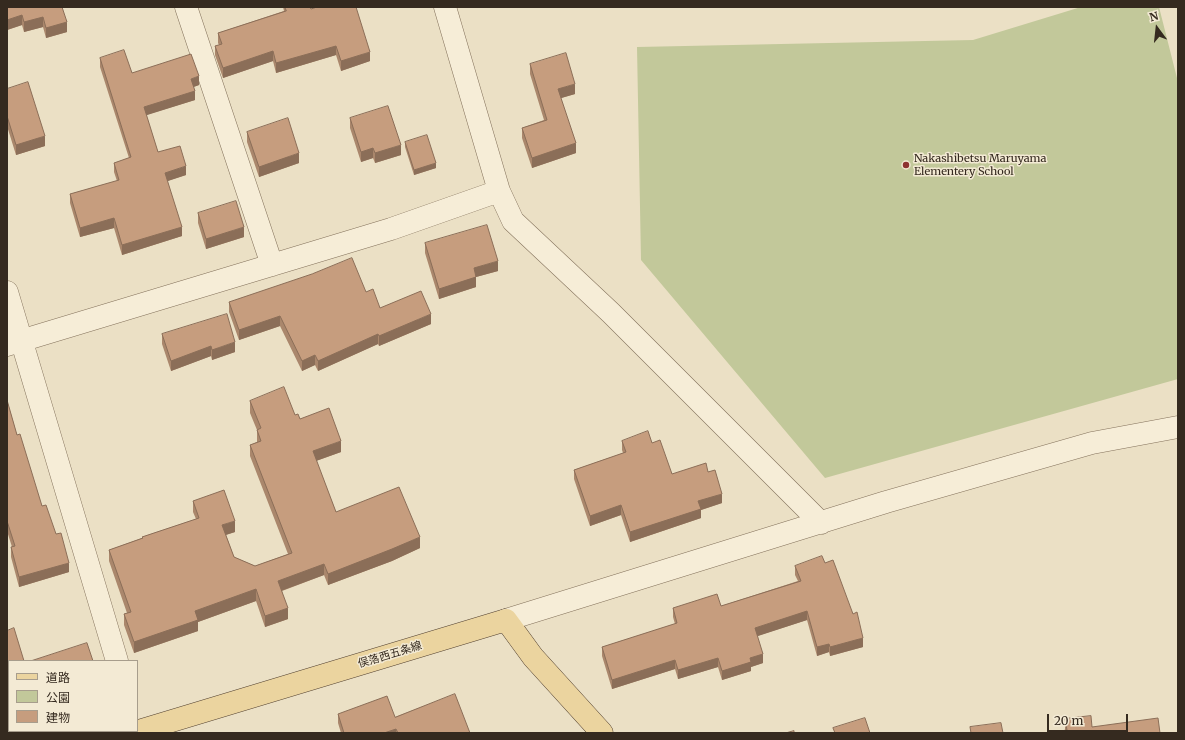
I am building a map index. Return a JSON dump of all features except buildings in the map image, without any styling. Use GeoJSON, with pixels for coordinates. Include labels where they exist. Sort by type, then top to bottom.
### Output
{"type":"FeatureCollection","features":[{"type":"Feature","properties":{"kind":"main road","name":"俣落西五条線"},"geometry":{"type":"LineString","coordinates":[[138,731],[506,620]]}},
{"type":"Feature","properties":{"kind":"main road"},"geometry":{"type":"LineString","coordinates":[[506,620],[533,657],[602,733]]}},
{"type":"Feature","properties":{"kind":"street"},"geometry":{"type":"LineString","coordinates":[[186,7],[272,265]]}},
{"type":"Feature","properties":{"kind":"street"},"geometry":{"type":"LineString","coordinates":[[445,7],[499,191],[513,221],[611,313],[821,522]]}},
{"type":"Feature","properties":{"kind":"street"},"geometry":{"type":"LineString","coordinates":[[15,342],[391,229],[499,191]]}},
{"type":"Feature","properties":{"kind":"street"},"geometry":{"type":"LineString","coordinates":[[7,292],[15,342],[117,660]]}},
{"type":"Feature","properties":{"kind":"street"},"geometry":{"type":"LineString","coordinates":[[506,620],[886,502],[1092,443],[1178,427]]}},
{"type":"Feature","properties":{"kind":"green space","name":"Nakashibetsu Maruyama Elementery School"},"geometry":{"type":"Polygon","coordinates":[[[1081,7],[1159,7],[1178,82],[1178,379],[825,478],[641,260],[637,47],[973,40],[1081,7]]]}},
{"type":"Feature","properties":{"kind":"place","name":"Nakashibetsu Maruyama Elementery School"},"geometry":{"type":"Point","coordinates":[906,165]}}]}
